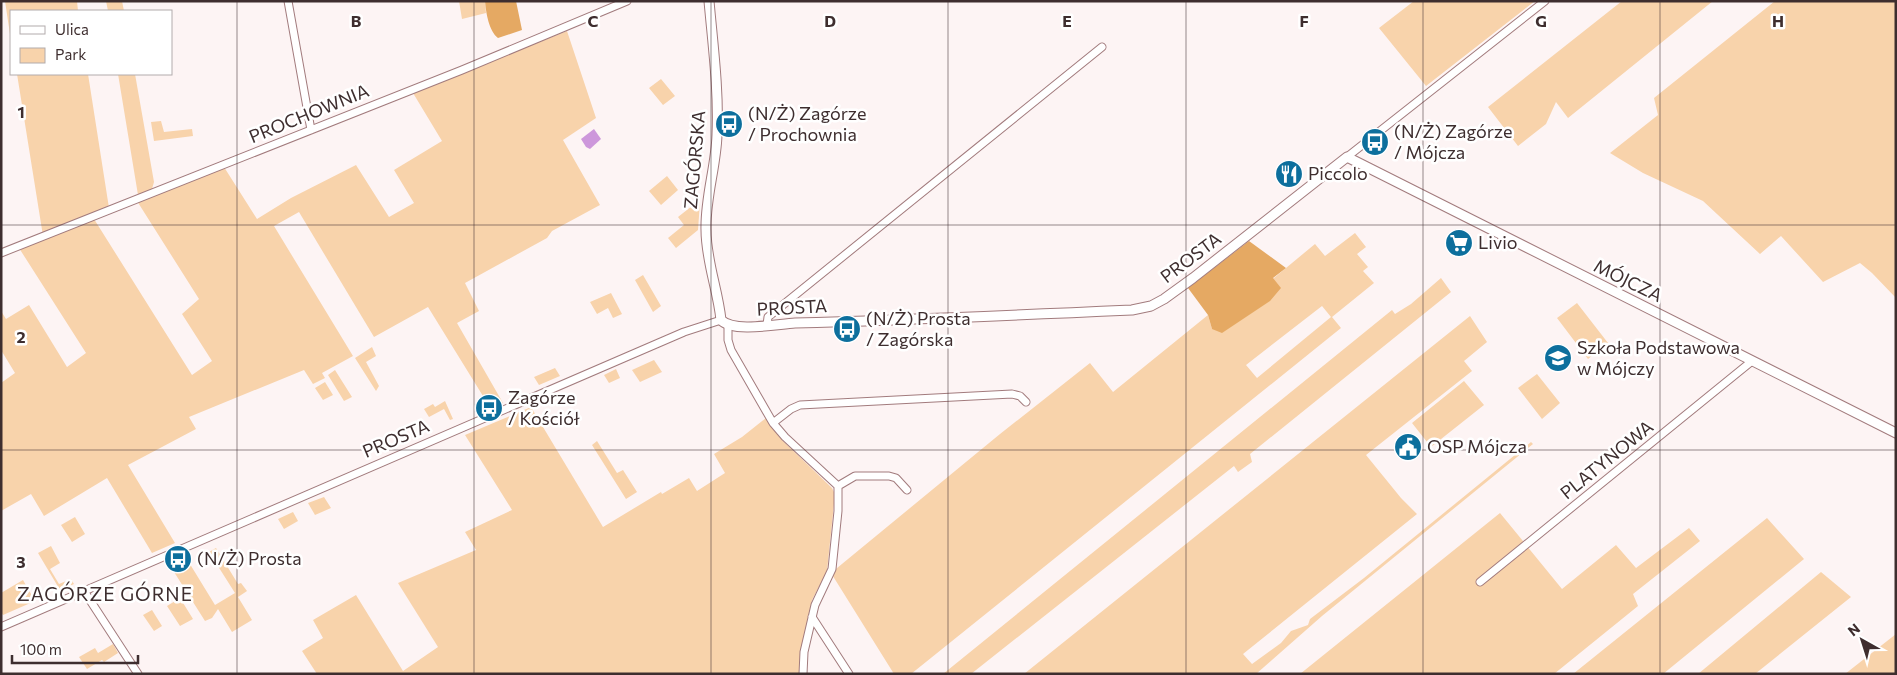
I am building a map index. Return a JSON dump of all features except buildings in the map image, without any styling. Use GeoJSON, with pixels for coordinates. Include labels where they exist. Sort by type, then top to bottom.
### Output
{"type":"FeatureCollection","features":[{"type":"Feature","properties":{"kind":"street"},"geometry":{"type":"LineString","coordinates":[[288,1],[311,130]]}},
{"type":"Feature","properties":{"kind":"street","name":"PROCHOWNIA"},"geometry":{"type":"LineString","coordinates":[[1,253],[462,70],[627,1]]}},
{"type":"Feature","properties":{"kind":"street","name":"ZAGÓRSKA"},"geometry":{"type":"LineString","coordinates":[[709,1],[717,137],[706,230],[710,269],[724,323]]}},
{"type":"Feature","properties":{"kind":"street","name":"PROSTA"},"geometry":{"type":"LineString","coordinates":[[1,627],[684,332],[724,323],[740,327],[1132,310],[1151,306],[1193,278],[1545,1]]}},
{"type":"Feature","properties":{"kind":"street"},"geometry":{"type":"LineString","coordinates":[[767,325],[768,317],[1102,47]]}},
{"type":"Feature","properties":{"kind":"street","name":"MÓJCZA"},"geometry":{"type":"LineString","coordinates":[[1347,158],[1896,433]]}},
{"type":"Feature","properties":{"kind":"street"},"geometry":{"type":"LineString","coordinates":[[724,323],[731,350],[773,423],[785,437],[838,486],[838,510],[832,569],[820,592],[812,617],[804,652],[803,674]]}},
{"type":"Feature","properties":{"kind":"street","name":"PLATYNOWA"},"geometry":{"type":"LineString","coordinates":[[1480,582],[1752,361]]}},
{"type":"Feature","properties":{"kind":"street"},"geometry":{"type":"LineString","coordinates":[[773,423],[791,409],[800,405],[1012,394],[1020,396],[1026,402]]}},
{"type":"Feature","properties":{"kind":"street"},"geometry":{"type":"LineString","coordinates":[[838,486],[845,480],[855,476],[890,476],[896,478],[907,490]]}},
{"type":"Feature","properties":{"kind":"street"},"geometry":{"type":"LineString","coordinates":[[84,591],[138,674]]}},
{"type":"Feature","properties":{"kind":"street"},"geometry":{"type":"LineString","coordinates":[[812,617],[849,674]]}},
{"type":"Feature","properties":{"kind":"green space"},"geometry":{"type":"Polygon","coordinates":[[[5,1],[77,1],[78,10],[10,10],[10,34],[5,1]]]}},
{"type":"Feature","properties":{"kind":"green space"},"geometry":{"type":"Polygon","coordinates":[[[106,1],[122,1],[124,10],[108,10],[106,1]]]}},
{"type":"Feature","properties":{"kind":"green space"},"geometry":{"type":"Polygon","coordinates":[[[459,1],[485,1],[486,13],[462,19],[459,1]]]}},
{"type":"Feature","properties":{"kind":"green space"},"geometry":{"type":"Polygon","coordinates":[[[1414,1],[1535,1],[1426,86],[1379,28],[1414,1]]]}},
{"type":"Feature","properties":{"kind":"green space"},"geometry":{"type":"Polygon","coordinates":[[[1622,1],[1713,1],[1568,118],[1556,102],[1546,124],[1518,146],[1488,107],[1622,1]]]}},
{"type":"Feature","properties":{"kind":"green space"},"geometry":{"type":"Polygon","coordinates":[[[1775,1],[1896,1],[1896,298],[1860,263],[1823,282],[1781,236],[1760,254],[1703,201],[1643,173],[1610,153],[1658,115],[1654,98],[1775,1]]]}},
{"type":"Feature","properties":{"kind":"green space"},"geometry":{"type":"Polygon","coordinates":[[[567,31],[596,118],[563,140],[600,205],[552,231],[547,238],[465,283],[479,311],[457,323],[503,403],[491,409],[428,307],[374,337],[299,212],[274,226],[353,356],[322,373],[325,378],[313,384],[304,370],[189,417],[196,429],[128,465],[175,543],[152,553],[107,478],[44,516],[31,494],[1,511],[1,383],[15,373],[1,350],[1,311],[6,319],[29,305],[67,367],[86,353],[19,248],[94,219],[192,375],[212,361],[182,314],[199,299],[137,201],[224,167],[257,219],[291,198],[356,165],[389,217],[414,203],[394,170],[442,141],[413,93],[567,31]]]}},
{"type":"Feature","properties":{"kind":"green space"},"geometry":{"type":"Polygon","coordinates":[[[17,75],[88,75],[109,208],[43,236],[17,75]]]}},
{"type":"Feature","properties":{"kind":"green space"},"geometry":{"type":"Polygon","coordinates":[[[118,75],[135,75],[154,182],[152,189],[138,195],[118,75]]]}},
{"type":"Feature","properties":{"kind":"green space"},"geometry":{"type":"Polygon","coordinates":[[[661,79],[675,96],[663,105],[649,88],[661,79]]]}},
{"type":"Feature","properties":{"kind":"green space"},"geometry":{"type":"Polygon","coordinates":[[[161,121],[164,132],[192,129],[193,136],[154,141],[151,122],[161,121]]]}},
{"type":"Feature","properties":{"kind":"green space"},"geometry":{"type":"Polygon","coordinates":[[[667,176],[678,190],[661,205],[649,191],[667,176]]]}},
{"type":"Feature","properties":{"kind":"green space"},"geometry":{"type":"Polygon","coordinates":[[[697,202],[700,202],[698,230],[676,248],[668,238],[684,225],[678,217],[697,202]]]}},
{"type":"Feature","properties":{"kind":"green space"},"geometry":{"type":"Polygon","coordinates":[[[1355,233],[1366,247],[1357,254],[1368,267],[1363,271],[1374,283],[1332,317],[1341,328],[911,674],[894,674],[831,573],[1000,434],[1090,363],[1113,392],[1208,315],[1212,329],[1315,244],[1325,256],[1355,233]],[[1322,306],[1246,365],[1257,378],[1331,317],[1322,306]]]}},
{"type":"Feature","properties":{"kind":"green space"},"geometry":{"type":"Polygon","coordinates":[[[643,275],[661,306],[653,312],[635,280],[643,275]]]}},
{"type":"Feature","properties":{"kind":"green space"},"geometry":{"type":"Polygon","coordinates":[[[1441,278],[1451,292],[1250,454],[1252,462],[1238,472],[1234,466],[971,674],[943,674],[1392,310],[1395,314],[1411,304],[1441,278]]]}},
{"type":"Feature","properties":{"kind":"green space"},"geometry":{"type":"Polygon","coordinates":[[[611,293],[622,314],[613,318],[608,308],[597,314],[590,302],[611,293]]]}},
{"type":"Feature","properties":{"kind":"green space"},"geometry":{"type":"Polygon","coordinates":[[[1577,303],[1608,343],[1588,359],[1557,318],[1577,303]]]}},
{"type":"Feature","properties":{"kind":"green space"},"geometry":{"type":"Polygon","coordinates":[[[1470,316],[1487,342],[1464,361],[1472,371],[1366,455],[1401,498],[1417,514],[1243,654],[1252,664],[1281,643],[1291,631],[1308,625],[1310,619],[1364,578],[1531,442],[1533,444],[1322,616],[1256,674],[1024,674],[1470,316]]]}},
{"type":"Feature","properties":{"kind":"green space"},"geometry":{"type":"Polygon","coordinates":[[[372,347],[376,356],[366,362],[379,386],[376,391],[355,358],[372,347]]]}},
{"type":"Feature","properties":{"kind":"green space"},"geometry":{"type":"Polygon","coordinates":[[[654,360],[662,372],[640,382],[632,370],[654,360]]]}},
{"type":"Feature","properties":{"kind":"green space"},"geometry":{"type":"Polygon","coordinates":[[[555,368],[560,376],[539,385],[534,377],[555,368]]]}},
{"type":"Feature","properties":{"kind":"green space"},"geometry":{"type":"Polygon","coordinates":[[[616,369],[620,378],[609,383],[604,375],[616,369]]]}},
{"type":"Feature","properties":{"kind":"green space"},"geometry":{"type":"Polygon","coordinates":[[[335,370],[352,397],[344,401],[328,375],[335,370]]]}},
{"type":"Feature","properties":{"kind":"green space"},"geometry":{"type":"Polygon","coordinates":[[[1537,374],[1560,403],[1542,419],[1518,388],[1537,374]]]}},
{"type":"Feature","properties":{"kind":"green space"},"geometry":{"type":"Polygon","coordinates":[[[1464,381],[1484,405],[1431,447],[1412,423],[1464,381]]]}},
{"type":"Feature","properties":{"kind":"green space"},"geometry":{"type":"Polygon","coordinates":[[[325,382],[333,395],[323,400],[315,388],[325,382]]]}},
{"type":"Feature","properties":{"kind":"green space"},"geometry":{"type":"Polygon","coordinates":[[[445,401],[453,419],[450,420],[444,409],[429,417],[424,409],[433,404],[435,407],[445,401]]]}},
{"type":"Feature","properties":{"kind":"green space"},"geometry":{"type":"Polygon","coordinates":[[[531,407],[603,527],[661,492],[662,494],[689,478],[697,491],[725,473],[714,454],[742,437],[766,418],[782,440],[832,488],[835,494],[827,571],[812,600],[800,661],[800,674],[317,674],[302,651],[323,638],[313,620],[356,595],[403,671],[438,647],[398,583],[476,550],[465,532],[512,510],[465,435],[531,407]]]}},
{"type":"Feature","properties":{"kind":"green space"},"geometry":{"type":"Polygon","coordinates":[[[597,441],[617,473],[623,470],[637,492],[626,499],[592,445],[597,441]]]}},
{"type":"Feature","properties":{"kind":"green space"},"geometry":{"type":"Polygon","coordinates":[[[324,497],[331,508],[315,515],[308,503],[324,497]]]}},
{"type":"Feature","properties":{"kind":"green space"},"geometry":{"type":"Polygon","coordinates":[[[293,512],[298,521],[284,529],[278,519],[293,512]]]}},
{"type":"Feature","properties":{"kind":"green space"},"geometry":{"type":"Polygon","coordinates":[[[1500,513],[1562,589],[1616,545],[1636,568],[1689,528],[1700,541],[1633,594],[1638,606],[1554,674],[1300,674],[1500,513]]]}},
{"type":"Feature","properties":{"kind":"green space"},"geometry":{"type":"Polygon","coordinates":[[[75,517],[85,534],[72,542],[61,525],[75,517]]]}},
{"type":"Feature","properties":{"kind":"green space"},"geometry":{"type":"Polygon","coordinates":[[[1767,518],[1804,559],[1663,674],[1573,674],[1767,518]]]}},
{"type":"Feature","properties":{"kind":"green space"},"geometry":{"type":"Polygon","coordinates":[[[51,546],[60,563],[50,569],[59,584],[71,579],[74,584],[60,590],[38,553],[51,546]]]}},
{"type":"Feature","properties":{"kind":"green space"},"geometry":{"type":"Polygon","coordinates":[[[216,548],[238,584],[241,583],[247,591],[238,597],[252,620],[232,632],[218,609],[212,618],[205,621],[169,564],[185,556],[215,605],[235,593],[209,552],[216,548]]]}},
{"type":"Feature","properties":{"kind":"green space"},"geometry":{"type":"Polygon","coordinates":[[[1821,572],[1851,597],[1755,674],[1698,674],[1821,572]]]}},
{"type":"Feature","properties":{"kind":"green space"},"geometry":{"type":"Polygon","coordinates":[[[23,580],[35,601],[3,615],[1,612],[1,593],[23,580]]]}},
{"type":"Feature","properties":{"kind":"green space"},"geometry":{"type":"Polygon","coordinates":[[[180,598],[193,619],[180,626],[167,606],[180,598]]]}},
{"type":"Feature","properties":{"kind":"green space"},"geometry":{"type":"Polygon","coordinates":[[[152,610],[162,626],[154,631],[143,615],[152,610]]]}},
{"type":"Feature","properties":{"kind":"green space"},"geometry":{"type":"Polygon","coordinates":[[[1896,634],[1896,674],[1845,674],[1896,634]]]}},
{"type":"Feature","properties":{"kind":"green space"},"geometry":{"type":"Polygon","coordinates":[[[113,644],[118,653],[104,662],[102,660],[87,669],[79,657],[95,648],[98,653],[113,644]]]}},
{"type":"Feature","properties":{"kind":"shaded area"},"geometry":{"type":"Polygon","coordinates":[[[485,1],[516,1],[522,30],[498,38],[490,26],[485,1]]]}},
{"type":"Feature","properties":{"kind":"shaded area"},"geometry":{"type":"Polygon","coordinates":[[[594,129],[601,139],[590,149],[586,147],[581,139],[594,129]]]}},
{"type":"Feature","properties":{"kind":"shaded area"},"geometry":{"type":"Polygon","coordinates":[[[1249,241],[1286,268],[1273,278],[1281,288],[1270,301],[1222,333],[1212,329],[1208,315],[1188,288],[1249,241]]]}},
{"type":"Feature","properties":{"kind":"place","name":"(N/Ż) Zagórze / Prochownia"},"geometry":{"type":"Point","coordinates":[729,124]}},
{"type":"Feature","properties":{"kind":"place","name":"(N/Ż) Zagórze / Mójcza"},"geometry":{"type":"Point","coordinates":[1375,142]}},
{"type":"Feature","properties":{"kind":"place","name":"Piccolo"},"geometry":{"type":"Point","coordinates":[1289,174]}},
{"type":"Feature","properties":{"kind":"place","name":"Livio"},"geometry":{"type":"Point","coordinates":[1459,243]}},
{"type":"Feature","properties":{"kind":"place","name":"(N/Ż) Prosta / Zagórska"},"geometry":{"type":"Point","coordinates":[847,329]}},
{"type":"Feature","properties":{"kind":"place","name":"Szkoła Podstawowa w Mójczy"},"geometry":{"type":"Point","coordinates":[1558,358]}},
{"type":"Feature","properties":{"kind":"place","name":"Zagórze / Kościół"},"geometry":{"type":"Point","coordinates":[489,408]}},
{"type":"Feature","properties":{"kind":"place","name":"OSP Mójcza"},"geometry":{"type":"Point","coordinates":[1408,447]}},
{"type":"Feature","properties":{"kind":"place","name":"(N/Ż) Prosta"},"geometry":{"type":"Point","coordinates":[178,559]}},
{"type":"Feature","properties":{"kind":"district","name":"ZAGÓRZE GÓRNE"},"geometry":{"type":"Point","coordinates":[105,594]}}]}
